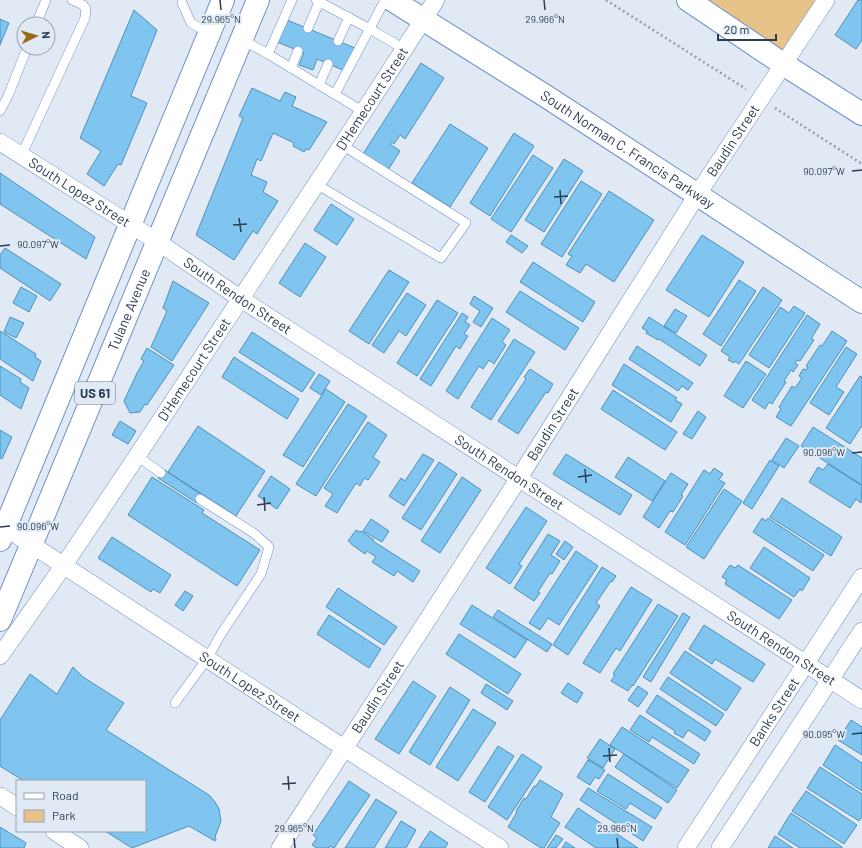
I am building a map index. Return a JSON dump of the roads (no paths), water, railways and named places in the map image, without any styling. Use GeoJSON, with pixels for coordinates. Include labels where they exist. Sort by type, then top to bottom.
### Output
{"type":"FeatureCollection","features":[{"type":"Feature","properties":{"kind":"main road","name":"US 61"},"geometry":{"type":"LineString","coordinates":[[2,530],[223,0]]}},
{"type":"Feature","properties":{"kind":"main road","name":"Tulane Avenue"},"geometry":{"type":"LineString","coordinates":[[0,620],[243,40],[258,0]]}},
{"type":"Feature","properties":{"kind":"main road","name":"South Norman C. Francis Parkway"},"geometry":{"type":"LineString","coordinates":[[392,0],[544,95],[862,302]]}},
{"type":"Feature","properties":{"kind":"main road"},"geometry":{"type":"LineString","coordinates":[[688,0],[783,64],[862,114]]}},
{"type":"Feature","properties":{"kind":"street","name":"D'Hemecourt Street"},"geometry":{"type":"LineString","coordinates":[[0,656],[64,565],[137,456],[364,112],[436,0]]}},
{"type":"Feature","properties":{"kind":"street","name":"Baudin Street"},"geometry":{"type":"LineString","coordinates":[[280,848],[519,478],[697,195],[826,0]]}},
{"type":"Feature","properties":{"kind":"street","name":"South Lopez Street"},"geometry":{"type":"LineString","coordinates":[[0,142],[158,242]]}},
{"type":"Feature","properties":{"kind":"street","name":"South Rendon Street"},"geometry":{"type":"LineString","coordinates":[[158,242],[241,298],[862,700]]}},
{"type":"Feature","properties":{"kind":"street","name":"South Lopez Street"},"geometry":{"type":"LineString","coordinates":[[2,530],[32,544],[500,848]]}},
{"type":"Feature","properties":{"kind":"street","name":"Banks Street"},"geometry":{"type":"LineString","coordinates":[[686,848],[862,577]]}},
{"type":"Feature","properties":{"kind":"street","name":"Banks Street"},"geometry":{"type":"LineString","coordinates":[[720,848],[862,631]]}},
{"type":"Feature","properties":{"kind":"street"},"geometry":{"type":"LineString","coordinates":[[0,796],[16,806]]}},
{"type":"Feature","properties":{"kind":"street"},"geometry":{"type":"LineString","coordinates":[[55,832],[76,847]]}},
{"type":"Feature","properties":{"kind":"lane"},"geometry":{"type":"LineString","coordinates":[[39,16],[46,0]]}},
{"type":"Feature","properties":{"kind":"lane"},"geometry":{"type":"LineString","coordinates":[[21,156],[86,18],[86,9],[83,5],[72,0]]}},
{"type":"Feature","properties":{"kind":"lane"},"geometry":{"type":"LineString","coordinates":[[268,54],[292,0]]}},
{"type":"Feature","properties":{"kind":"lane"},"geometry":{"type":"LineString","coordinates":[[335,94],[385,0]]}},
{"type":"Feature","properties":{"kind":"lane"},"geometry":{"type":"LineString","coordinates":[[180,1],[191,23],[210,33]]}},
{"type":"Feature","properties":{"kind":"lane"},"geometry":{"type":"LineString","coordinates":[[308,28],[319,1],[404,49]]}},
{"type":"Feature","properties":{"kind":"lane"},"geometry":{"type":"LineString","coordinates":[[338,41],[349,17]]}},
{"type":"Feature","properties":{"kind":"lane"},"geometry":{"type":"LineString","coordinates":[[243,40],[364,112]]}},
{"type":"Feature","properties":{"kind":"lane"},"geometry":{"type":"LineString","coordinates":[[291,68],[298,51]]}},
{"type":"Feature","properties":{"kind":"lane"},"geometry":{"type":"LineString","coordinates":[[0,111],[8,96],[23,56]]}},
{"type":"Feature","properties":{"kind":"lane"},"geometry":{"type":"LineString","coordinates":[[319,85],[328,64]]}},
{"type":"Feature","properties":{"kind":"lane"},"geometry":{"type":"LineString","coordinates":[[316,184],[441,258],[466,223],[342,145]]}},
{"type":"Feature","properties":{"kind":"lane"},"geometry":{"type":"LineString","coordinates":[[137,456],[161,473]]}},
{"type":"Feature","properties":{"kind":"lane"},"geometry":{"type":"LineString","coordinates":[[175,703],[207,659],[221,634],[261,574],[268,547],[255,534],[200,499]]}}]}
